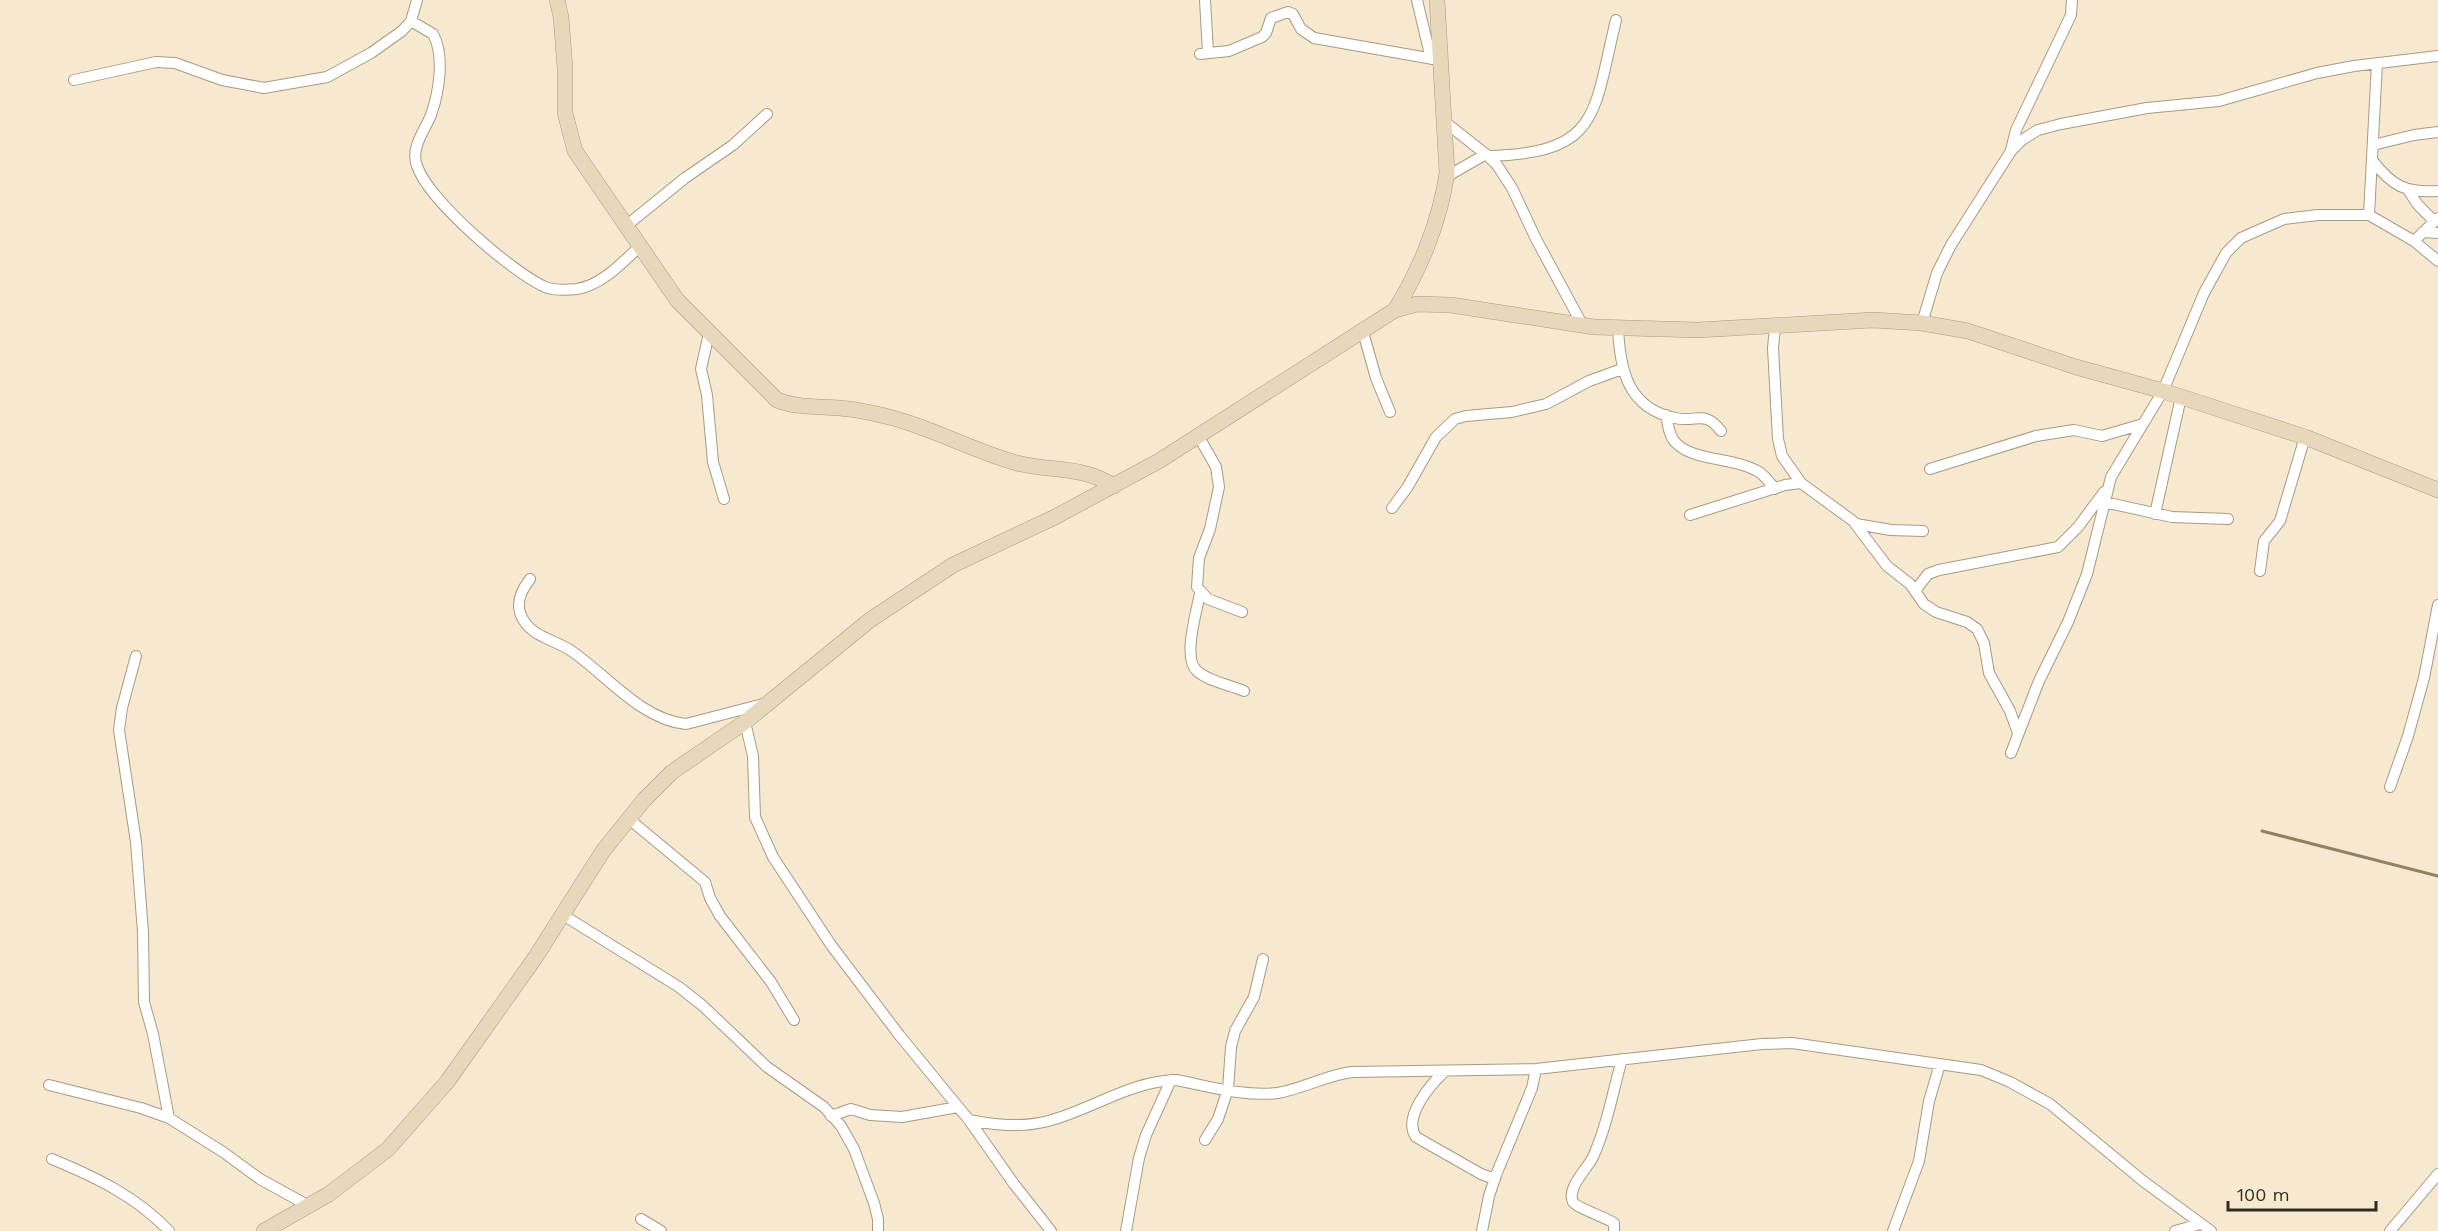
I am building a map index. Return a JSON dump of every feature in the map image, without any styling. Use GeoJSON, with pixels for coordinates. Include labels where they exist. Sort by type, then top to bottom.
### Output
{"type":"FeatureCollection","features":[{"type":"Feature","properties":{"kind":"street"},"geometry":{"type":"LineString","coordinates":[[74,80],[109,74],[142,64],[165,62],[187,66],[222,80],[264,88],[292,85],[327,77],[351,65],[388,41],[411,21],[417,0]]}},
{"type":"Feature","properties":{"kind":"street"},"geometry":{"type":"LineString","coordinates":[[557,0],[561,17],[565,68],[565,113],[571,140],[581,163],[677,300],[777,399],[789,404],[841,408],[886,416],[912,423],[970,448],[1019,464],[1056,467],[1087,474],[1114,486]]}},
{"type":"Feature","properties":{"kind":"street"},"geometry":{"type":"LineString","coordinates":[[1205,0],[1204,53],[1229,51],[1262,37],[1266,33],[1271,18],[1287,12],[1293,14],[1297,24],[1314,38],[1435,60]]}},
{"type":"Feature","properties":{"kind":"street"},"geometry":{"type":"LineString","coordinates":[[1395,310],[1411,284],[1443,199],[1446,177],[1445,122],[1435,60],[1418,0]]}},
{"type":"Feature","properties":{"kind":"street"},"geometry":{"type":"LineString","coordinates":[[1435,60],[1437,0]]}},
{"type":"Feature","properties":{"kind":"street"},"geometry":{"type":"LineString","coordinates":[[2011,151],[2016,130],[2061,40],[2071,15],[2072,0]]}},
{"type":"Feature","properties":{"kind":"street"},"geometry":{"type":"LineString","coordinates":[[1446,177],[1487,155],[1506,155],[1549,149],[1562,144],[1585,126],[1602,84],[1616,20]]}},
{"type":"Feature","properties":{"kind":"street"},"geometry":{"type":"LineString","coordinates":[[411,21],[433,34],[439,57],[436,97],[418,144],[417,166],[433,192],[452,214],[522,273],[553,289],[579,289],[589,285],[612,272],[640,246]]}},
{"type":"Feature","properties":{"kind":"street"},"geometry":{"type":"LineString","coordinates":[[1922,323],[1937,273],[1946,254],[2011,151],[2022,140],[2038,130],[2147,108],[2218,100],[2317,73],[2438,56]]}},
{"type":"Feature","properties":{"kind":"street"},"geometry":{"type":"LineString","coordinates":[[2369,215],[2377,63]]}},
{"type":"Feature","properties":{"kind":"street"},"geometry":{"type":"LineString","coordinates":[[626,226],[676,184],[733,145],[767,114]]}},
{"type":"Feature","properties":{"kind":"street"},"geometry":{"type":"LineString","coordinates":[[1445,122],[1487,155],[1512,188],[1536,239],[1559,277],[1583,326]]}},
{"type":"Feature","properties":{"kind":"street"},"geometry":{"type":"LineString","coordinates":[[2373,145],[2438,132]]}},
{"type":"Feature","properties":{"kind":"street"},"geometry":{"type":"LineString","coordinates":[[2372,160],[2384,176],[2394,184],[2408,190],[2438,191]]}},
{"type":"Feature","properties":{"kind":"street"},"geometry":{"type":"LineString","coordinates":[[2408,190],[2418,205],[2437,219],[2414,241]]}},
{"type":"Feature","properties":{"kind":"street"},"geometry":{"type":"LineString","coordinates":[[1915,591],[1928,574],[1939,570],[2058,547],[2078,527],[2106,489],[2115,469],[2163,391],[2204,293],[2226,253],[2241,238],[2284,219],[2318,214],[2369,215],[2414,241],[2438,261]]}},
{"type":"Feature","properties":{"kind":"street"},"geometry":{"type":"LineString","coordinates":[[2423,232],[2438,233]]}},
{"type":"Feature","properties":{"kind":"street"},"geometry":{"type":"LineString","coordinates":[[264,1231],[309,1206],[364,1170],[388,1149],[447,1082],[535,958],[603,851],[644,800],[672,772],[745,722],[870,620],[953,565],[1114,486],[1198,437],[1395,310],[1416,304],[1451,305],[1583,326],[1698,330],[1873,320],[1922,323],[1968,331],[2076,367],[2163,391],[2305,437],[2438,490]]}},
{"type":"Feature","properties":{"kind":"street"},"geometry":{"type":"LineString","coordinates":[[1775,327],[1773,348],[1778,439],[1782,456],[1801,483],[1856,524],[1891,570],[1907,581],[1924,603],[1936,612],[1967,622],[1977,629],[1984,643],[1989,673],[2010,711],[2018,734]]}},
{"type":"Feature","properties":{"kind":"street"},"geometry":{"type":"LineString","coordinates":[[1617,328],[1622,369],[1626,381],[1638,397],[1649,407],[1676,419],[1708,418],[1721,431]]}},
{"type":"Feature","properties":{"kind":"street"},"geometry":{"type":"LineString","coordinates":[[1363,332],[1374,372],[1390,412]]}},
{"type":"Feature","properties":{"kind":"street"},"geometry":{"type":"LineString","coordinates":[[709,333],[700,369],[706,395],[713,462],[724,499]]}},
{"type":"Feature","properties":{"kind":"street"},"geometry":{"type":"LineString","coordinates":[[1392,508],[1436,437],[1455,419],[1512,412],[1546,404],[1589,381],[1622,369]]}},
{"type":"Feature","properties":{"kind":"street"},"geometry":{"type":"LineString","coordinates":[[2155,514],[2181,397]]}},
{"type":"Feature","properties":{"kind":"street"},"geometry":{"type":"LineString","coordinates":[[1666,415],[1675,442],[1701,455],[1752,468],[1775,489]]}},
{"type":"Feature","properties":{"kind":"street"},"geometry":{"type":"LineString","coordinates":[[1930,469],[2036,436],[2074,430],[2102,436],[2143,424]]}},
{"type":"Feature","properties":{"kind":"street"},"geometry":{"type":"LineString","coordinates":[[1198,437],[1216,467],[1219,487],[1213,519],[1199,558],[1197,587],[1200,593],[1221,605],[1242,612]]}},
{"type":"Feature","properties":{"kind":"street"},"geometry":{"type":"LineString","coordinates":[[2260,571],[2264,542],[2280,521],[2305,437]]}},
{"type":"Feature","properties":{"kind":"street"},"geometry":{"type":"LineString","coordinates":[[1690,515],[1785,485],[1801,483]]}},
{"type":"Feature","properties":{"kind":"street"},"geometry":{"type":"LineString","coordinates":[[2011,753],[2039,681],[2068,622],[2087,574],[2106,489]]}},
{"type":"Feature","properties":{"kind":"street"},"geometry":{"type":"LineString","coordinates":[[2104,502],[2155,514],[2228,519]]}},
{"type":"Feature","properties":{"kind":"street"},"geometry":{"type":"LineString","coordinates":[[1856,524],[1891,530],[1923,531]]}},
{"type":"Feature","properties":{"kind":"street"},"geometry":{"type":"LineString","coordinates":[[530,579],[524,586],[518,601],[524,621],[533,630],[571,651],[622,694],[676,723],[686,724],[769,702]]}},
{"type":"Feature","properties":{"kind":"street"},"geometry":{"type":"LineString","coordinates":[[1200,593],[1190,645],[1192,665],[1197,671],[1244,691]]}},
{"type":"Feature","properties":{"kind":"street"},"geometry":{"type":"LineString","coordinates":[[2390,787],[2424,678],[2438,605]]}},
{"type":"Feature","properties":{"kind":"street"},"geometry":{"type":"LineString","coordinates":[[136,656],[122,708],[119,730],[136,842],[144,1002],[153,1034],[169,1118]]}},
{"type":"Feature","properties":{"kind":"street"},"geometry":{"type":"LineString","coordinates":[[745,722],[753,756],[755,817],[773,857],[831,945],[900,1036],[969,1120],[1014,1184],[1051,1231]]}},
{"type":"Feature","properties":{"kind":"street"},"geometry":{"type":"LineString","coordinates":[[629,819],[705,882],[710,898],[720,916],[771,982],[794,1020]]}},
{"type":"Feature","properties":{"kind":"street"},"geometry":{"type":"LineString","coordinates":[[563,915],[679,987],[703,1006],[767,1067],[824,1107],[841,1126],[854,1149],[874,1203],[878,1231]]}},
{"type":"Feature","properties":{"kind":"street"},"geometry":{"type":"LineString","coordinates":[[1205,1140],[1218,1119],[1228,1089],[1231,1047],[1235,1031],[1254,997],[1263,959]]}},
{"type":"Feature","properties":{"kind":"street"},"geometry":{"type":"LineString","coordinates":[[969,1120],[998,1125],[1024,1126],[1041,1123],[1142,1085],[1171,1080],[1260,1094],[1290,1090],[1336,1074],[1536,1069],[1762,1044],[1817,1045],[1981,1070],[2010,1082],[2050,1104],[2143,1181],[2211,1231]]}},
{"type":"Feature","properties":{"kind":"street"},"geometry":{"type":"LineString","coordinates":[[1614,1231],[1614,1223],[1576,1205],[1572,1197],[1574,1188],[1593,1158],[1622,1059]]}},
{"type":"Feature","properties":{"kind":"street"},"geometry":{"type":"LineString","coordinates":[[1893,1231],[1919,1161],[1929,1101],[1940,1064]]}},
{"type":"Feature","properties":{"kind":"street"},"geometry":{"type":"LineString","coordinates":[[1482,1231],[1495,1179],[1522,1107],[1532,1088],[1536,1069]]}},
{"type":"Feature","properties":{"kind":"street"},"geometry":{"type":"LineString","coordinates":[[1445,1071],[1427,1089],[1413,1117],[1411,1127],[1413,1133],[1454,1159],[1495,1179]]}},
{"type":"Feature","properties":{"kind":"street"},"geometry":{"type":"LineString","coordinates":[[1126,1231],[1139,1158],[1146,1135],[1171,1080]]}},
{"type":"Feature","properties":{"kind":"street"},"geometry":{"type":"LineString","coordinates":[[49,1085],[141,1108],[169,1118],[223,1152],[260,1179],[309,1206]]}},
{"type":"Feature","properties":{"kind":"street"},"geometry":{"type":"LineString","coordinates":[[831,1116],[851,1109],[870,1115],[902,1117],[958,1107]]}},
{"type":"Feature","properties":{"kind":"street"},"geometry":{"type":"LineString","coordinates":[[51,1160],[93,1176],[123,1193],[155,1216],[169,1231]]}},
{"type":"Feature","properties":{"kind":"street"},"geometry":{"type":"LineString","coordinates":[[2390,1231],[2438,1174]]}},
{"type":"Feature","properties":{"kind":"street"},"geometry":{"type":"LineString","coordinates":[[641,1219],[661,1231]]}},
{"type":"Feature","properties":{"kind":"street"},"geometry":{"type":"LineString","coordinates":[[2175,1231],[2200,1224]]}},
{"type":"Feature","properties":{"kind":"waterway"},"geometry":{"type":"LineString","coordinates":[[2262,831],[2438,876]]}}]}
